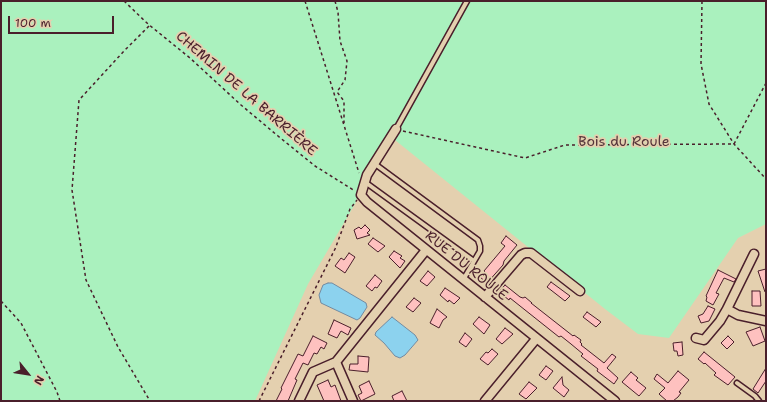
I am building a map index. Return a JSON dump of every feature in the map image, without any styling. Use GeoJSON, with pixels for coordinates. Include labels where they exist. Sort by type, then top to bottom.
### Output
{"type":"FeatureCollection","features":[{"type":"Feature","properties":{"kind":"street"},"geometry":{"type":"LineString","coordinates":[[361,194],[364,184],[374,164],[396,129]]}},
{"type":"Feature","properties":{"kind":"street","name":"RUE DU ROULE"},"geometry":{"type":"LineString","coordinates":[[361,194],[367,202],[615,401]]}},
{"type":"Feature","properties":{"kind":"street"},"geometry":{"type":"LineString","coordinates":[[299,401],[313,372],[336,362],[426,250]]}},
{"type":"Feature","properties":{"kind":"street"},"geometry":{"type":"LineString","coordinates":[[485,297],[521,255],[525,253],[531,253],[580,291]]}},
{"type":"Feature","properties":{"kind":"street"},"geometry":{"type":"LineString","coordinates":[[696,338],[704,340],[720,321],[754,254]]}},
{"type":"Feature","properties":{"kind":"street"},"geometry":{"type":"LineString","coordinates":[[727,309],[738,315],[766,321]]}},
{"type":"Feature","properties":{"kind":"street"},"geometry":{"type":"LineString","coordinates":[[485,401],[536,339]]}},
{"type":"Feature","properties":{"kind":"street"},"geometry":{"type":"LineString","coordinates":[[336,362],[353,401]]}},
{"type":"Feature","properties":{"kind":"lane"},"geometry":{"type":"LineString","coordinates":[[396,129],[467,1]]}},
{"type":"Feature","properties":{"kind":"lane"},"geometry":{"type":"LineString","coordinates":[[374,164],[478,240],[480,251],[463,280]]}},
{"type":"Feature","properties":{"kind":"lane"},"geometry":{"type":"LineString","coordinates":[[364,184],[474,261]]}},
{"type":"Feature","properties":{"kind":"lane"},"geometry":{"type":"LineString","coordinates":[[737,383],[756,396],[759,401]]}},
{"type":"Feature","properties":{"kind":"path","name":"CHEMIN DE LA BARRIÈRE"},"geometry":{"type":"LineString","coordinates":[[124,1],[150,26],[190,58],[247,110],[315,166],[361,194]]}},
{"type":"Feature","properties":{"kind":"path"},"geometry":{"type":"LineString","coordinates":[[305,1],[364,184]]}},
{"type":"Feature","properties":{"kind":"path"},"geometry":{"type":"LineString","coordinates":[[335,1],[338,12],[340,41],[347,61],[345,80],[337,92],[344,101],[344,124]]}},
{"type":"Feature","properties":{"kind":"path"},"geometry":{"type":"LineString","coordinates":[[702,1],[701,64],[709,104],[734,144],[766,179]]}},
{"type":"Feature","properties":{"kind":"path"},"geometry":{"type":"LineString","coordinates":[[150,26],[124,51],[79,100],[72,190],[86,280],[118,348],[150,401]]}},
{"type":"Feature","properties":{"kind":"path"},"geometry":{"type":"LineString","coordinates":[[734,144],[766,83]]}},
{"type":"Feature","properties":{"kind":"path"},"geometry":{"type":"LineString","coordinates":[[396,129],[525,158],[565,145],[734,144]]}},
{"type":"Feature","properties":{"kind":"path"},"geometry":{"type":"LineString","coordinates":[[259,401],[335,249],[350,209],[361,194]]}},
{"type":"Feature","properties":{"kind":"path"},"geometry":{"type":"LineString","coordinates":[[1,301],[21,323],[57,392],[60,401]]}},
{"type":"Feature","properties":{"kind":"green space","name":"Bois du Roule"},"geometry":{"type":"Polygon","coordinates":[[[1,1],[766,1],[766,224],[738,238],[669,338],[638,334],[390,136],[367,170],[355,204],[308,284],[255,401],[1,401],[1,1]]]}},
{"type":"Feature","properties":{"kind":"water"},"geometry":{"type":"Polygon","coordinates":[[[332,283],[366,303],[367,307],[360,318],[357,320],[321,303],[319,295],[323,285],[332,283]]]}},
{"type":"Feature","properties":{"kind":"water"},"geometry":{"type":"Polygon","coordinates":[[[392,317],[415,335],[418,340],[405,355],[400,358],[395,356],[375,335],[376,332],[392,317]]]}},
{"type":"Feature","properties":{"kind":"building"},"geometry":{"type":"Polygon","coordinates":[[[365,225],[370,230],[367,233],[370,235],[357,239],[354,230],[359,227],[361,229],[365,225]]]}},
{"type":"Feature","properties":{"kind":"building"},"geometry":{"type":"Polygon","coordinates":[[[506,236],[517,245],[504,261],[503,265],[487,283],[480,277],[505,246],[501,243],[506,236]]]}},
{"type":"Feature","properties":{"kind":"building"},"geometry":{"type":"Polygon","coordinates":[[[373,238],[385,246],[378,252],[368,244],[373,238]]]}},
{"type":"Feature","properties":{"kind":"building"},"geometry":{"type":"Polygon","coordinates":[[[394,251],[402,256],[400,258],[405,261],[400,268],[389,257],[394,251]]]}},
{"type":"Feature","properties":{"kind":"building"},"geometry":{"type":"Polygon","coordinates":[[[349,253],[355,257],[345,273],[335,266],[341,258],[344,260],[349,253]]]}},
{"type":"Feature","properties":{"kind":"building"},"geometry":{"type":"Polygon","coordinates":[[[766,269],[766,292],[765,292],[758,271],[766,269]]]}},
{"type":"Feature","properties":{"kind":"building"},"geometry":{"type":"Polygon","coordinates":[[[718,270],[736,279],[734,282],[724,278],[716,293],[719,294],[713,305],[706,301],[706,296],[718,270]]]}},
{"type":"Feature","properties":{"kind":"building"},"geometry":{"type":"Polygon","coordinates":[[[428,271],[435,277],[427,286],[420,281],[428,271]]]}},
{"type":"Feature","properties":{"kind":"building"},"geometry":{"type":"Polygon","coordinates":[[[375,275],[382,281],[377,288],[375,287],[372,291],[366,286],[375,275]]]}},
{"type":"Feature","properties":{"kind":"building"},"geometry":{"type":"Polygon","coordinates":[[[551,282],[570,296],[565,301],[547,287],[551,282]]]}},
{"type":"Feature","properties":{"kind":"building"},"geometry":{"type":"Polygon","coordinates":[[[505,285],[520,297],[525,297],[573,336],[574,335],[581,340],[581,345],[604,363],[612,354],[616,357],[607,368],[618,378],[614,384],[597,371],[598,369],[581,356],[583,354],[561,336],[559,337],[510,298],[509,300],[499,292],[505,285]]]}},
{"type":"Feature","properties":{"kind":"building"},"geometry":{"type":"Polygon","coordinates":[[[445,288],[460,298],[454,304],[449,300],[448,302],[440,295],[445,288]]]}},
{"type":"Feature","properties":{"kind":"building"},"geometry":{"type":"Polygon","coordinates":[[[752,291],[760,291],[761,306],[752,306],[752,291]]]}},
{"type":"Feature","properties":{"kind":"building"},"geometry":{"type":"Polygon","coordinates":[[[414,298],[421,303],[413,312],[406,307],[414,298]]]}},
{"type":"Feature","properties":{"kind":"building"},"geometry":{"type":"Polygon","coordinates":[[[708,306],[715,309],[709,321],[701,323],[698,316],[703,314],[708,306]]]}},
{"type":"Feature","properties":{"kind":"building"},"geometry":{"type":"Polygon","coordinates":[[[437,309],[447,317],[443,320],[439,328],[430,323],[437,309]]]}},
{"type":"Feature","properties":{"kind":"building"},"geometry":{"type":"Polygon","coordinates":[[[587,312],[601,322],[596,327],[583,317],[587,312]]]}},
{"type":"Feature","properties":{"kind":"building"},"geometry":{"type":"Polygon","coordinates":[[[479,317],[490,325],[484,334],[473,324],[479,317]]]}},
{"type":"Feature","properties":{"kind":"building"},"geometry":{"type":"Polygon","coordinates":[[[334,320],[351,328],[348,335],[341,331],[337,338],[328,334],[334,320]]]}},
{"type":"Feature","properties":{"kind":"building"},"geometry":{"type":"Polygon","coordinates":[[[760,327],[765,341],[753,346],[746,332],[760,327]]]}},
{"type":"Feature","properties":{"kind":"building"},"geometry":{"type":"Polygon","coordinates":[[[505,328],[513,334],[502,344],[496,339],[505,328]]]}},
{"type":"Feature","properties":{"kind":"building"},"geometry":{"type":"Polygon","coordinates":[[[465,333],[472,339],[466,347],[459,342],[465,333]]]}},
{"type":"Feature","properties":{"kind":"building"},"geometry":{"type":"Polygon","coordinates":[[[313,336],[327,343],[324,349],[321,347],[317,354],[314,353],[308,365],[303,363],[295,379],[297,380],[288,401],[276,401],[298,354],[303,356],[313,336]]]}},
{"type":"Feature","properties":{"kind":"building"},"geometry":{"type":"Polygon","coordinates":[[[728,336],[734,342],[727,349],[721,343],[728,336]]]}},
{"type":"Feature","properties":{"kind":"building"},"geometry":{"type":"Polygon","coordinates":[[[682,342],[683,355],[678,356],[677,351],[674,351],[673,343],[682,342]]]}},
{"type":"Feature","properties":{"kind":"building"},"geometry":{"type":"Polygon","coordinates":[[[492,349],[498,354],[488,365],[480,359],[486,352],[488,353],[492,349]]]}},
{"type":"Feature","properties":{"kind":"building"},"geometry":{"type":"Polygon","coordinates":[[[704,352],[735,377],[728,385],[714,375],[716,373],[698,359],[704,352]]]}},
{"type":"Feature","properties":{"kind":"building"},"geometry":{"type":"Polygon","coordinates":[[[358,356],[369,357],[368,372],[349,370],[350,364],[358,364],[358,356]]]}},
{"type":"Feature","properties":{"kind":"building"},"geometry":{"type":"Polygon","coordinates":[[[546,366],[553,371],[546,380],[539,375],[546,366]]]}},
{"type":"Feature","properties":{"kind":"building"},"geometry":{"type":"Polygon","coordinates":[[[766,368],[766,381],[758,393],[753,389],[766,368]]]}},
{"type":"Feature","properties":{"kind":"building"},"geometry":{"type":"Polygon","coordinates":[[[678,371],[689,380],[679,392],[681,393],[678,397],[673,401],[667,401],[659,394],[665,388],[654,379],[657,374],[668,383],[678,371]]]}},
{"type":"Feature","properties":{"kind":"building"},"geometry":{"type":"Polygon","coordinates":[[[631,372],[638,378],[636,380],[646,388],[639,396],[622,382],[631,372]]]}},
{"type":"Feature","properties":{"kind":"building"},"geometry":{"type":"Polygon","coordinates":[[[562,377],[563,385],[569,390],[564,397],[553,388],[562,377]]]}},
{"type":"Feature","properties":{"kind":"building"},"geometry":{"type":"Polygon","coordinates":[[[328,380],[331,387],[335,385],[341,401],[324,401],[317,385],[328,380]]]}},
{"type":"Feature","properties":{"kind":"building"},"geometry":{"type":"Polygon","coordinates":[[[369,381],[375,394],[361,401],[358,395],[362,393],[359,386],[369,381]]]}},
{"type":"Feature","properties":{"kind":"building"},"geometry":{"type":"Polygon","coordinates":[[[529,382],[537,388],[526,399],[519,394],[529,382]]]}},
{"type":"Feature","properties":{"kind":"building"},"geometry":{"type":"Polygon","coordinates":[[[402,391],[407,401],[394,401],[392,396],[402,391]]]}}]}
